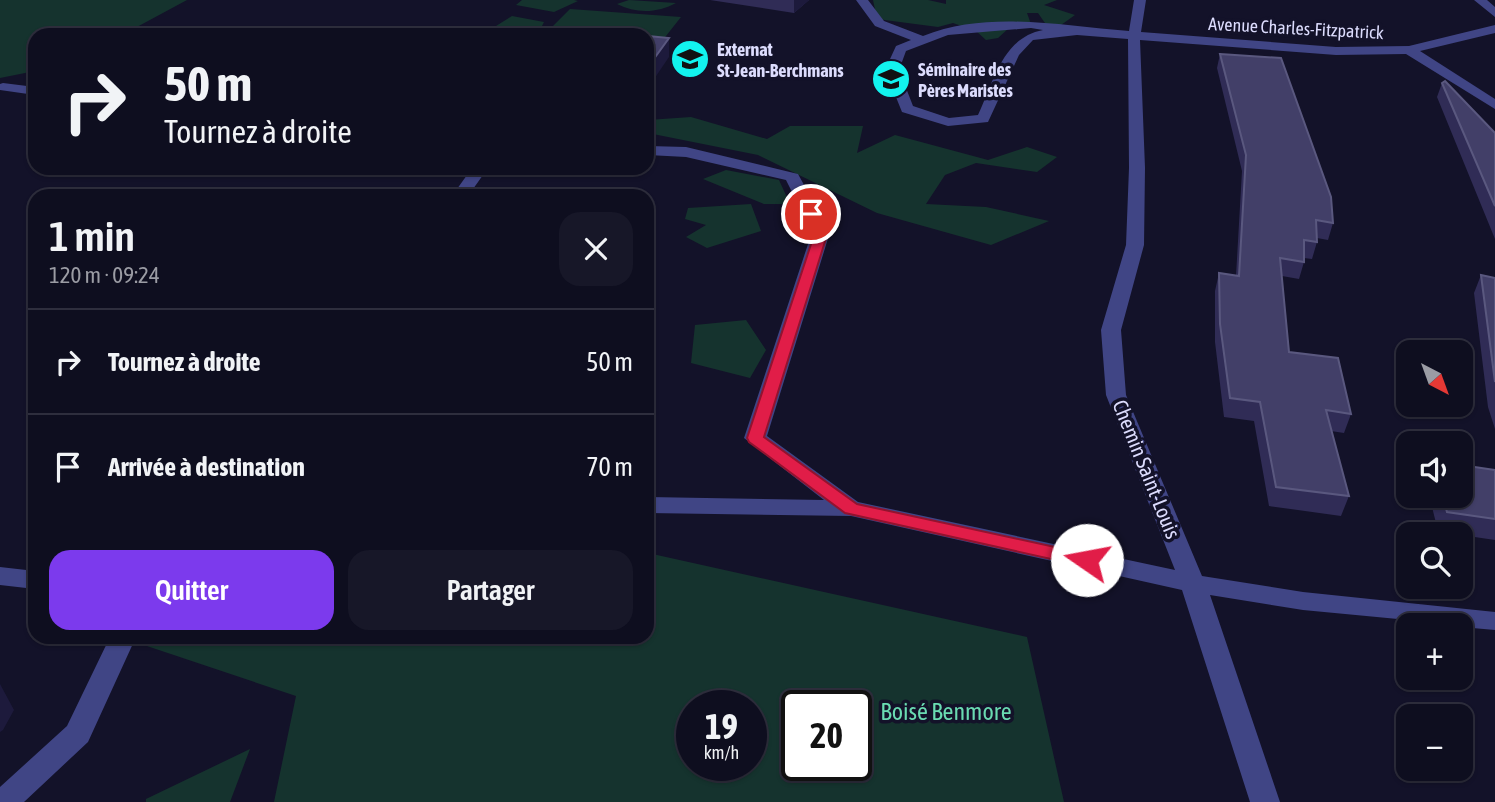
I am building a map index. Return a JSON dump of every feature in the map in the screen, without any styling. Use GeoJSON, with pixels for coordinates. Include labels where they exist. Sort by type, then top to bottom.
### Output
{"type":"FeatureCollection","features":[{"type":"Feature","properties":{"kind":"street"},"geometry":{"type":"LineString","coordinates":[[862,0],[871,19],[893,32],[924,40]]}},
{"type":"Feature","properties":{"kind":"street","name":"Chemin Saint-Louis"},"geometry":{"type":"LineString","coordinates":[[1140,0],[1134,36],[1137,168],[1135,245],[1111,330],[1116,395],[1193,583],[1265,802]]}},
{"type":"Feature","properties":{"kind":"street"},"geometry":{"type":"LineString","coordinates":[[1480,0],[1495,13]]}},
{"type":"Feature","properties":{"kind":"street"},"geometry":{"type":"LineString","coordinates":[[1031,24],[1077,32],[1038,36],[1023,41],[1006,68],[984,119],[948,122],[908,108],[892,70],[901,49],[946,31],[1031,24]]}},
{"type":"Feature","properties":{"kind":"street","name":"Avenue Charles-Fitzpatrick"},"geometry":{"type":"LineString","coordinates":[[1077,32],[1336,51],[1409,50],[1495,29]]}},
{"type":"Feature","properties":{"kind":"street"},"geometry":{"type":"LineString","coordinates":[[1409,50],[1495,105]]}},
{"type":"Feature","properties":{"kind":"street"},"geometry":{"type":"LineString","coordinates":[[2,87],[28,90]]}},
{"type":"Feature","properties":{"kind":"street"},"geometry":{"type":"LineString","coordinates":[[654,151],[686,152],[792,177],[821,232],[755,438],[851,508]]}},
{"type":"Feature","properties":{"kind":"street"},"geometry":{"type":"LineString","coordinates":[[654,505],[851,508],[1193,583],[1303,601],[1495,621]]}},
{"type":"Feature","properties":{"kind":"street"},"geometry":{"type":"LineString","coordinates":[[0,576],[28,579]]}},
{"type":"Feature","properties":{"kind":"street"},"geometry":{"type":"LineString","coordinates":[[4,802],[78,734],[120,644]]}},
{"type":"Feature","properties":{"kind":"green space"},"geometry":{"type":"Polygon","coordinates":[[[0,0],[187,0],[135,28],[28,28],[28,72],[0,78],[0,0]]]}},
{"type":"Feature","properties":{"kind":"green space"},"geometry":{"type":"Polygon","coordinates":[[[522,0],[578,1],[554,12],[516,5],[522,0]]]}},
{"type":"Feature","properties":{"kind":"green space"},"geometry":{"type":"Polygon","coordinates":[[[629,0],[676,3],[647,11],[617,4],[629,0]]]}},
{"type":"Feature","properties":{"kind":"green space"},"geometry":{"type":"Polygon","coordinates":[[[873,0],[928,0],[946,4],[946,0],[1057,0],[1044,5],[1075,15],[1061,25],[1047,26],[1038,13],[1027,13],[1032,27],[1009,28],[998,38],[986,40],[976,31],[953,23],[938,27],[877,19],[873,0]]]}},
{"type":"Feature","properties":{"kind":"green space"},"geometry":{"type":"Polygon","coordinates":[[[570,9],[681,17],[654,51],[654,28],[551,28],[570,9]]]}},
{"type":"Feature","properties":{"kind":"green space"},"geometry":{"type":"Polygon","coordinates":[[[512,16],[544,22],[541,28],[496,26],[512,16]]]}},
{"type":"Feature","properties":{"kind":"green space"},"geometry":{"type":"Polygon","coordinates":[[[691,117],[767,139],[790,126],[863,126],[857,153],[895,135],[988,160],[1027,147],[1057,157],[1037,172],[976,163],[945,175],[926,204],[986,207],[1049,221],[991,245],[877,213],[758,155],[654,134],[654,120],[691,117]]]}},
{"type":"Feature","properties":{"kind":"green space"},"geometry":{"type":"Polygon","coordinates":[[[726,170],[779,180],[790,204],[764,204],[703,179],[726,170]]]}},
{"type":"Feature","properties":{"kind":"green space"},"geometry":{"type":"Polygon","coordinates":[[[751,204],[761,231],[707,248],[686,237],[706,225],[685,219],[688,208],[751,204]]]}},
{"type":"Feature","properties":{"kind":"green space"},"geometry":{"type":"Polygon","coordinates":[[[746,320],[766,350],[750,378],[691,363],[695,325],[746,320]]]}},
{"type":"Feature","properties":{"kind":"green space","name":"Boisé Benmore"},"geometry":{"type":"Polygon","coordinates":[[[654,554],[1027,637],[1064,802],[274,802],[296,696],[141,644],[654,644],[654,554]]]}},
{"type":"Feature","properties":{"kind":"green space"},"geometry":{"type":"Polygon","coordinates":[[[250,749],[230,802],[146,802],[146,799],[250,749]]]}},
{"type":"Feature","properties":{"kind":"building"},"geometry":{"type":"Polygon","coordinates":[[[654,37],[669,38],[654,59],[654,37]]]}},
{"type":"Feature","properties":{"kind":"building"},"geometry":{"type":"Polygon","coordinates":[[[1220,54],[1281,58],[1331,197],[1333,223],[1316,220],[1317,242],[1304,240],[1304,262],[1280,258],[1289,352],[1338,358],[1351,414],[1326,410],[1349,496],[1276,487],[1260,402],[1230,398],[1220,324],[1219,273],[1239,276],[1246,155],[1220,54]]]}},
{"type":"Feature","properties":{"kind":"building"},"geometry":{"type":"Polygon","coordinates":[[[1445,81],[1495,133],[1495,206],[1442,83],[1445,81]]]}},
{"type":"Feature","properties":{"kind":"building"},"geometry":{"type":"Polygon","coordinates":[[[1481,275],[1495,278],[1495,382],[1481,275]]]}},
{"type":"Feature","properties":{"kind":"building"},"geometry":{"type":"Polygon","coordinates":[[[1473,467],[1495,470],[1495,519],[1447,512],[1446,508],[1473,508],[1473,467]]]}},
{"type":"Feature","properties":{"kind":"place","name":"Externat St-Jean-Berchmans"},"geometry":{"type":"Point","coordinates":[690,59]}},
{"type":"Feature","properties":{"kind":"place","name":"Séminaire des Pères Maristes"},"geometry":{"type":"Point","coordinates":[891,79]}},
{"type":"Feature","properties":{"kind":"route"},"geometry":{"type":"LineString","coordinates":[[811,214],[821,232],[755,438],[851,508],[1087,560]]}}]}
